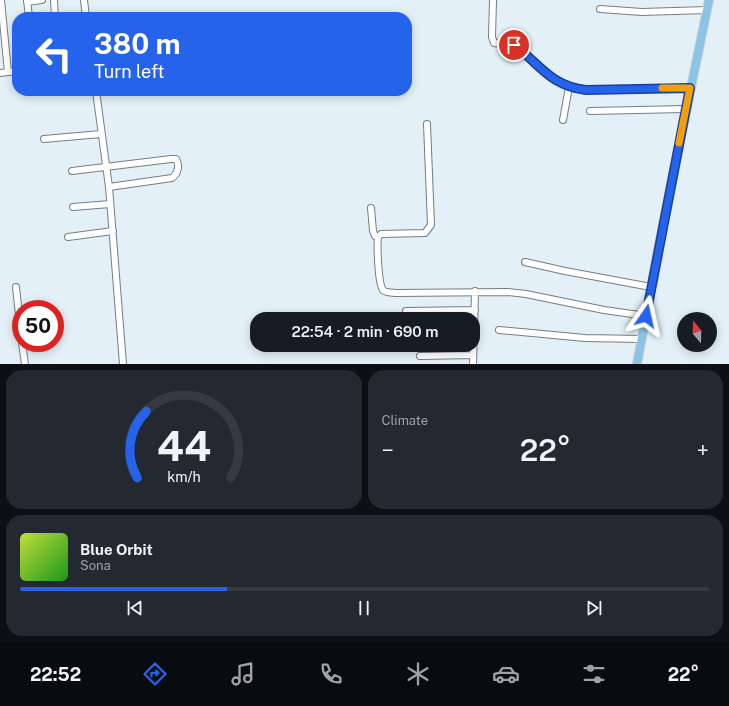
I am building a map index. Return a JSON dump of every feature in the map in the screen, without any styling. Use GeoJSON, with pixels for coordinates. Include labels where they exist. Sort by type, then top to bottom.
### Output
{"type":"FeatureCollection","features":[{"type":"Feature","properties":{"kind":"main road"},"geometry":{"type":"LineString","coordinates":[[637,364],[690,88],[709,0]]}},
{"type":"Feature","properties":{"kind":"street"},"geometry":{"type":"LineString","coordinates":[[1,0],[8,72]]}},
{"type":"Feature","properties":{"kind":"street"},"geometry":{"type":"LineString","coordinates":[[28,12],[27,1],[42,0]]}},
{"type":"Feature","properties":{"kind":"street"},"geometry":{"type":"LineString","coordinates":[[54,0],[55,12]]}},
{"type":"Feature","properties":{"kind":"street"},"geometry":{"type":"LineString","coordinates":[[84,0],[85,12]]}},
{"type":"Feature","properties":{"kind":"street"},"geometry":{"type":"LineString","coordinates":[[493,0],[492,37],[494,43],[514,45],[543,71],[569,87],[586,90],[690,88]]}},
{"type":"Feature","properties":{"kind":"street"},"geometry":{"type":"LineString","coordinates":[[600,9],[642,12],[706,10]]}},
{"type":"Feature","properties":{"kind":"street"},"geometry":{"type":"LineString","coordinates":[[0,73],[12,72]]}},
{"type":"Feature","properties":{"kind":"street"},"geometry":{"type":"LineString","coordinates":[[563,120],[569,87]]}},
{"type":"Feature","properties":{"kind":"street"},"geometry":{"type":"LineString","coordinates":[[97,96],[109,187],[123,364]]}},
{"type":"Feature","properties":{"kind":"street"},"geometry":{"type":"LineString","coordinates":[[590,111],[686,109]]}},
{"type":"Feature","properties":{"kind":"street"},"geometry":{"type":"LineString","coordinates":[[378,237],[381,234],[422,234],[430,229],[427,124]]}},
{"type":"Feature","properties":{"kind":"street"},"geometry":{"type":"LineString","coordinates":[[44,139],[101,134]]}},
{"type":"Feature","properties":{"kind":"street"},"geometry":{"type":"LineString","coordinates":[[72,170],[171,159],[176,159],[178,164],[177,172],[172,178],[109,187]]}},
{"type":"Feature","properties":{"kind":"street"},"geometry":{"type":"LineString","coordinates":[[73,207],[110,204]]}},
{"type":"Feature","properties":{"kind":"street"},"geometry":{"type":"LineString","coordinates":[[372,208],[373,231],[375,236],[378,237],[380,280],[383,290],[386,292],[476,291],[526,294],[604,310],[646,316]]}},
{"type":"Feature","properties":{"kind":"street"},"geometry":{"type":"LineString","coordinates":[[68,237],[113,231]]}},
{"type":"Feature","properties":{"kind":"street"},"geometry":{"type":"LineString","coordinates":[[525,262],[651,287]]}},
{"type":"Feature","properties":{"kind":"street"},"geometry":{"type":"LineString","coordinates":[[16,287],[17,300]]}},
{"type":"Feature","properties":{"kind":"street"},"geometry":{"type":"LineString","coordinates":[[406,311],[475,310],[476,291]]}},
{"type":"Feature","properties":{"kind":"street"},"geometry":{"type":"LineString","coordinates":[[499,330],[585,338],[642,339]]}},
{"type":"Feature","properties":{"kind":"street"},"geometry":{"type":"LineString","coordinates":[[23,352],[24,364]]}},
{"type":"Feature","properties":{"kind":"street"},"geometry":{"type":"LineString","coordinates":[[420,356],[473,354],[473,364]]}},
{"type":"Feature","properties":{"kind":"slow traffic"},"geometry":{"type":"LineString","coordinates":[[662,88],[690,88],[679,143]]}},
{"type":"Feature","properties":{"kind":"route"},"geometry":{"type":"LineString","coordinates":[[514,45],[539,68],[571,88],[586,90],[690,88],[646,316]]}}]}
